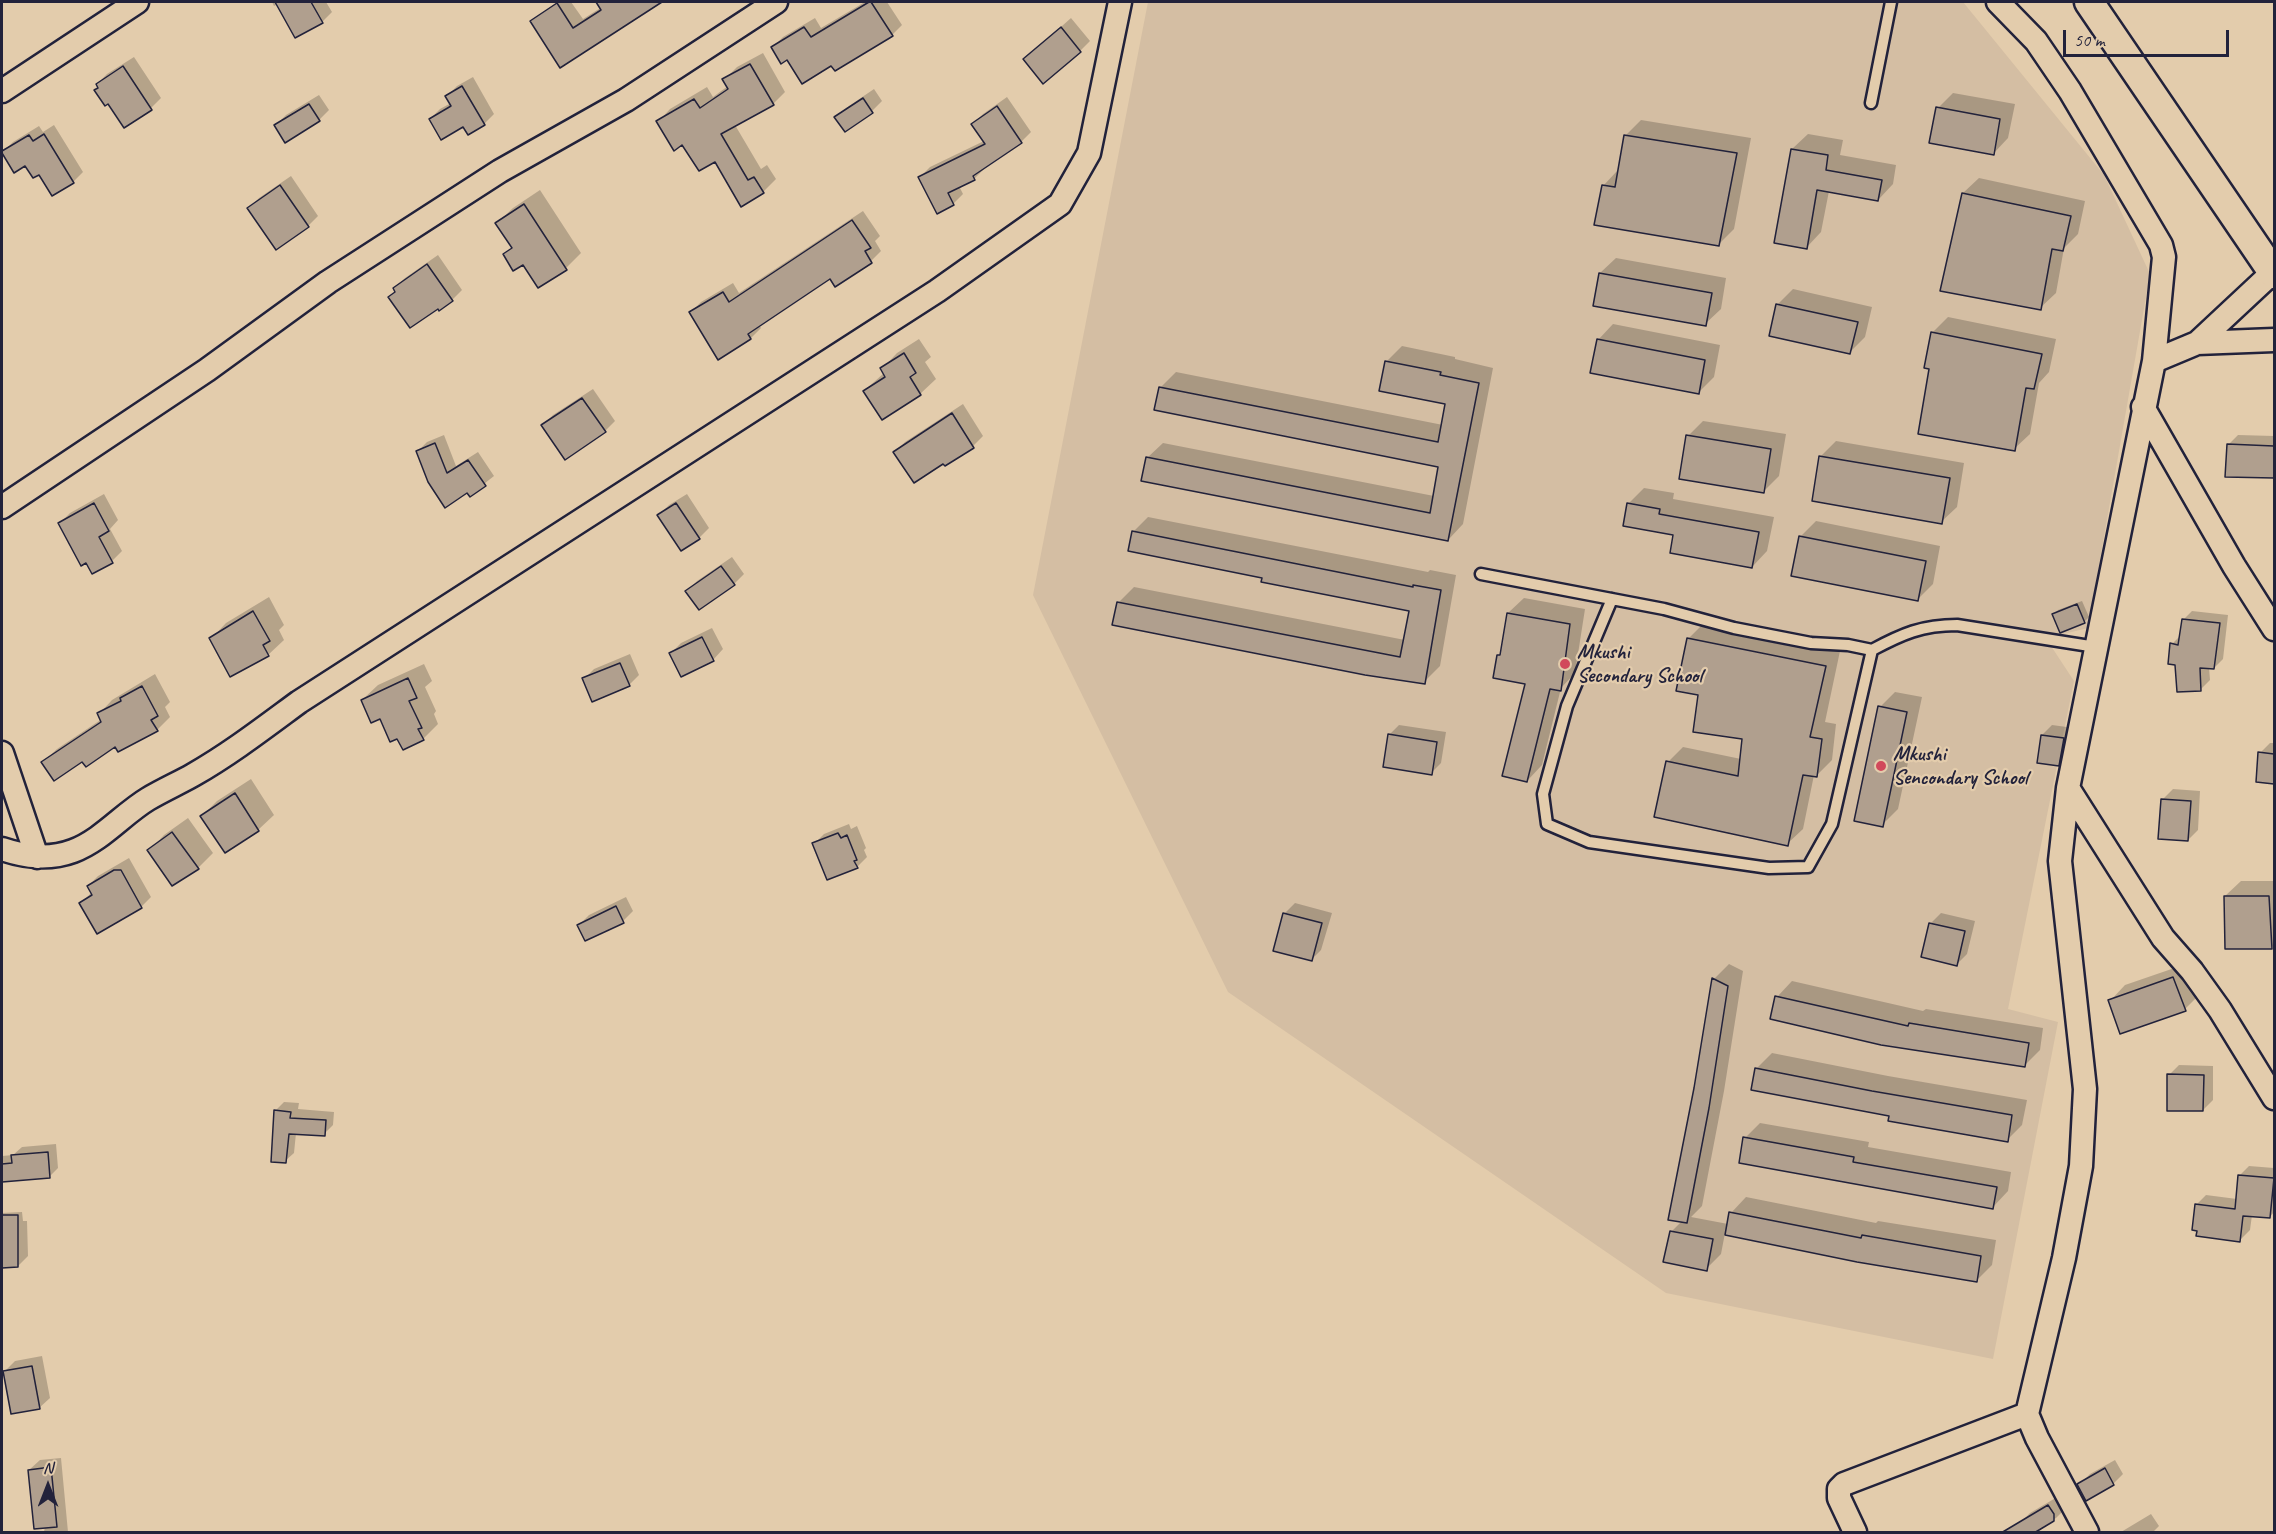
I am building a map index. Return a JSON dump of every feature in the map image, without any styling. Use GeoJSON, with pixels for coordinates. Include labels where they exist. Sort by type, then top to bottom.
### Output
{"type":"FeatureCollection","features":[{"type":"Feature","properties":{"kind":"street"},"geometry":{"type":"LineString","coordinates":[[2,91],[137,2]]}},
{"type":"Feature","properties":{"kind":"street"},"geometry":{"type":"LineString","coordinates":[[2,507],[207,370],[328,282],[500,171],[626,100],[776,2]]}},
{"type":"Feature","properties":{"kind":"street"},"geometry":{"type":"LineString","coordinates":[[2,849],[37,857],[52,856],[74,851],[101,835],[147,799],[217,760],[299,702],[937,291],[1060,204],[1089,153],[1120,2]]}},
{"type":"Feature","properties":{"kind":"street"},"geometry":{"type":"LineString","coordinates":[[1998,2],[2036,40],[2070,91],[2162,245],[2164,257],[2154,362],[2143,407],[2068,788],[2060,861],[2085,1089],[2081,1155],[2064,1258],[2027,1414],[2037,1438],[2087,1533]]}},
{"type":"Feature","properties":{"kind":"street"},"geometry":{"type":"LineString","coordinates":[[2096,3],[2274,273],[2197,343],[2154,362]]}},
{"type":"Feature","properties":{"kind":"street"},"geometry":{"type":"LineString","coordinates":[[2197,343],[2274,340]]}},
{"type":"Feature","properties":{"kind":"street"},"geometry":{"type":"LineString","coordinates":[[2143,407],[2234,566],[2274,629]]}},
{"type":"Feature","properties":{"kind":"street"},"geometry":{"type":"LineString","coordinates":[[2,753],[37,857]]}},
{"type":"Feature","properties":{"kind":"street"},"geometry":{"type":"LineString","coordinates":[[2068,788],[2163,938],[2192,971],[2220,1010],[2274,1098]]}},
{"type":"Feature","properties":{"kind":"street"},"geometry":{"type":"LineString","coordinates":[[1855,1533],[1839,1498],[1839,1489],[1844,1484],[2027,1414]]}},
{"type":"Feature","properties":{"kind":"lane"},"geometry":{"type":"LineString","coordinates":[[1871,103],[1891,2]]}},
{"type":"Feature","properties":{"kind":"lane"},"geometry":{"type":"LineString","coordinates":[[1481,574],[1664,609],[1745,630],[1811,643],[1848,645],[1872,650],[1906,632],[1935,625],[1957,625],[2096,647]]}},
{"type":"Feature","properties":{"kind":"lane"},"geometry":{"type":"LineString","coordinates":[[1612,599],[1567,706],[1543,794],[1547,824],[1589,842],[1769,868],[1808,867],[1832,824],[1872,650]]}},
{"type":"Feature","properties":{"kind":"shaded area","name":"Mkushi Secondary School"},"geometry":{"type":"Polygon","coordinates":[[[1148,2],[1963,2],[2104,175],[2150,274],[2088,628],[2055,636],[2051,646],[2074,681],[2008,1009],[2058,1022],[1993,1359],[1666,1293],[1228,992],[1033,595],[1148,2]]]}},
{"type":"Feature","properties":{"kind":"building"},"geometry":{"type":"Polygon","coordinates":[[[275,2],[311,2],[323,23],[295,38],[275,2]]]}},
{"type":"Feature","properties":{"kind":"building"},"geometry":{"type":"Polygon","coordinates":[[[596,2],[662,2],[560,68],[530,21],[557,3],[573,28],[601,10],[596,2]]]}},
{"type":"Feature","properties":{"kind":"building"},"geometry":{"type":"Polygon","coordinates":[[[869,2],[893,36],[835,71],[831,66],[802,84],[787,60],[781,64],[771,47],[804,27],[811,37],[869,2]]]}},
{"type":"Feature","properties":{"kind":"building"},"geometry":{"type":"Polygon","coordinates":[[[1061,27],[1081,52],[1043,84],[1023,59],[1061,27]]]}},
{"type":"Feature","properties":{"kind":"building"},"geometry":{"type":"Polygon","coordinates":[[[750,64],[774,105],[721,134],[748,180],[754,177],[764,193],[741,207],[715,162],[699,171],[682,145],[674,151],[656,121],[694,99],[700,108],[728,89],[722,79],[750,64]]]}},
{"type":"Feature","properties":{"kind":"building"},"geometry":{"type":"Polygon","coordinates":[[[123,66],[152,110],[124,128],[108,104],[105,106],[94,90],[98,88],[96,84],[123,66]]]}},
{"type":"Feature","properties":{"kind":"building"},"geometry":{"type":"Polygon","coordinates":[[[462,86],[485,125],[468,135],[463,127],[441,140],[429,119],[451,106],[445,96],[462,86]]]}},
{"type":"Feature","properties":{"kind":"building"},"geometry":{"type":"Polygon","coordinates":[[[863,98],[873,113],[845,132],[834,117],[863,98]]]}},
{"type":"Feature","properties":{"kind":"building"},"geometry":{"type":"Polygon","coordinates":[[[309,104],[320,121],[285,143],[274,125],[309,104]]]}},
{"type":"Feature","properties":{"kind":"building"},"geometry":{"type":"Polygon","coordinates":[[[997,106],[1022,143],[973,176],[975,180],[948,193],[954,205],[937,214],[918,177],[985,144],[971,124],[997,106]]]}},
{"type":"Feature","properties":{"kind":"building"},"geometry":{"type":"Polygon","coordinates":[[[1936,107],[2000,119],[1994,155],[1929,143],[1936,107]]]}},
{"type":"Feature","properties":{"kind":"building"},"geometry":{"type":"Polygon","coordinates":[[[44,134],[74,183],[52,196],[39,175],[33,178],[25,166],[14,173],[2,153],[29,135],[33,141],[44,134]]]}},
{"type":"Feature","properties":{"kind":"building"},"geometry":{"type":"Polygon","coordinates":[[[1624,135],[1737,153],[1719,246],[1594,225],[1602,185],[1615,187],[1624,135]]]}},
{"type":"Feature","properties":{"kind":"building"},"geometry":{"type":"Polygon","coordinates":[[[1791,149],[1828,155],[1826,170],[1882,180],[1878,201],[1817,190],[1807,249],[1774,243],[1791,149]]]}},
{"type":"Feature","properties":{"kind":"building"},"geometry":{"type":"Polygon","coordinates":[[[280,185],[309,227],[276,250],[247,208],[280,185]]]}},
{"type":"Feature","properties":{"kind":"building"},"geometry":{"type":"Polygon","coordinates":[[[1962,193],[2071,216],[2063,251],[2052,249],[2041,310],[1940,291],[1962,193]]]}},
{"type":"Feature","properties":{"kind":"building"},"geometry":{"type":"Polygon","coordinates":[[[524,204],[567,270],[538,288],[523,265],[513,271],[503,254],[512,248],[495,223],[524,204]]]}},
{"type":"Feature","properties":{"kind":"building"},"geometry":{"type":"Polygon","coordinates":[[[852,220],[871,248],[865,251],[872,263],[835,287],[830,279],[748,334],[751,339],[718,360],[689,312],[723,292],[729,302],[852,220]]]}},
{"type":"Feature","properties":{"kind":"building"},"geometry":{"type":"Polygon","coordinates":[[[427,264],[453,301],[410,328],[388,297],[395,292],[393,288],[427,264]]]}},
{"type":"Feature","properties":{"kind":"building"},"geometry":{"type":"Polygon","coordinates":[[[1599,273],[1712,293],[1706,326],[1593,306],[1599,273]]]}},
{"type":"Feature","properties":{"kind":"building"},"geometry":{"type":"Polygon","coordinates":[[[1776,304],[1858,322],[1850,354],[1769,336],[1776,304]]]}},
{"type":"Feature","properties":{"kind":"building"},"geometry":{"type":"Polygon","coordinates":[[[1931,332],[2042,354],[2034,389],[2026,388],[2015,451],[1918,434],[1929,369],[1924,368],[1931,332]]]}},
{"type":"Feature","properties":{"kind":"building"},"geometry":{"type":"Polygon","coordinates":[[[1597,339],[1705,360],[1699,394],[1590,373],[1597,339]]]}},
{"type":"Feature","properties":{"kind":"building"},"geometry":{"type":"Polygon","coordinates":[[[904,353],[916,373],[910,377],[921,395],[882,420],[863,391],[885,377],[880,368],[904,353]]]}},
{"type":"Feature","properties":{"kind":"building"},"geometry":{"type":"Polygon","coordinates":[[[1385,361],[1441,372],[1440,375],[1479,383],[1448,541],[1141,481],[1146,457],[1430,513],[1438,467],[1154,410],[1159,387],[1438,442],[1445,404],[1379,391],[1385,361]]]}},
{"type":"Feature","properties":{"kind":"building"},"geometry":{"type":"Polygon","coordinates":[[[582,398],[606,432],[565,460],[541,425],[582,398]]]}},
{"type":"Feature","properties":{"kind":"building"},"geometry":{"type":"Polygon","coordinates":[[[952,413],[974,448],[914,483],[893,452],[952,413]]]}},
{"type":"Feature","properties":{"kind":"building"},"geometry":{"type":"Polygon","coordinates":[[[1686,435],[1771,449],[1764,493],[1679,479],[1686,435]]]}},
{"type":"Feature","properties":{"kind":"building"},"geometry":{"type":"Polygon","coordinates":[[[435,443],[447,473],[468,460],[486,486],[470,497],[467,493],[445,508],[428,482],[416,451],[435,443]]]}},
{"type":"Feature","properties":{"kind":"building"},"geometry":{"type":"Polygon","coordinates":[[[2227,444],[2274,446],[2274,478],[2225,477],[2227,444]]]}},
{"type":"Feature","properties":{"kind":"building"},"geometry":{"type":"Polygon","coordinates":[[[1819,456],[1950,478],[1942,524],[1812,501],[1819,456]]]}},
{"type":"Feature","properties":{"kind":"building"},"geometry":{"type":"Polygon","coordinates":[[[94,503],[109,531],[99,537],[113,563],[92,574],[86,563],[81,566],[58,523],[94,503]]]}},
{"type":"Feature","properties":{"kind":"building"},"geometry":{"type":"Polygon","coordinates":[[[676,503],[700,539],[681,551],[657,515],[676,503]]]}},
{"type":"Feature","properties":{"kind":"building"},"geometry":{"type":"Polygon","coordinates":[[[1627,503],[1660,509],[1659,514],[1759,532],[1752,568],[1670,553],[1673,535],[1623,526],[1627,503]]]}},
{"type":"Feature","properties":{"kind":"building"},"geometry":{"type":"Polygon","coordinates":[[[1132,531],[1413,587],[1413,585],[1441,590],[1425,684],[1365,675],[1112,625],[1117,602],[1400,657],[1409,611],[1261,582],[1262,578],[1128,551],[1132,531]]]}},
{"type":"Feature","properties":{"kind":"building"},"geometry":{"type":"Polygon","coordinates":[[[1799,536],[1926,561],[1918,601],[1791,576],[1799,536]]]}},
{"type":"Feature","properties":{"kind":"building"},"geometry":{"type":"Polygon","coordinates":[[[721,566],[735,585],[699,610],[685,591],[721,566]]]}},
{"type":"Feature","properties":{"kind":"building"},"geometry":{"type":"Polygon","coordinates":[[[2077,604],[2085,623],[2060,633],[2052,614],[2077,604]]]}},
{"type":"Feature","properties":{"kind":"building"},"geometry":{"type":"Polygon","coordinates":[[[253,611],[270,641],[263,645],[269,656],[230,677],[209,638],[253,611]]]}},
{"type":"Feature","properties":{"kind":"building"},"geometry":{"type":"Polygon","coordinates":[[[1507,613],[1570,624],[1561,691],[1550,689],[1527,782],[1502,776],[1525,684],[1493,678],[1497,655],[1500,655],[1507,613]]]}},
{"type":"Feature","properties":{"kind":"building"},"geometry":{"type":"Polygon","coordinates":[[[2182,619],[2220,623],[2214,669],[2200,668],[2201,691],[2177,692],[2175,665],[2168,664],[2170,643],[2178,645],[2182,619]]]}},
{"type":"Feature","properties":{"kind":"building"},"geometry":{"type":"Polygon","coordinates":[[[702,637],[714,661],[681,677],[669,653],[702,637]]]}},
{"type":"Feature","properties":{"kind":"building"},"geometry":{"type":"Polygon","coordinates":[[[1687,638],[1826,666],[1810,737],[1822,739],[1817,777],[1803,775],[1788,846],[1654,817],[1666,761],[1738,776],[1742,739],[1693,732],[1698,695],[1676,691],[1687,638]]]}},
{"type":"Feature","properties":{"kind":"building"},"geometry":{"type":"Polygon","coordinates":[[[620,663],[630,686],[592,702],[582,678],[620,663]]]}},
{"type":"Feature","properties":{"kind":"building"},"geometry":{"type":"Polygon","coordinates":[[[408,678],[417,698],[409,701],[422,728],[418,729],[424,740],[403,750],[397,739],[390,742],[380,719],[371,723],[361,700],[408,678]]]}},
{"type":"Feature","properties":{"kind":"building"},"geometry":{"type":"Polygon","coordinates":[[[142,686],[158,716],[151,720],[158,731],[118,752],[115,747],[86,767],[82,762],[54,781],[41,762],[101,722],[97,713],[121,701],[120,698],[142,686]]]}},
{"type":"Feature","properties":{"kind":"building","name":"Mkushi Sencondary School"},"geometry":{"type":"Polygon","coordinates":[[[1878,706],[1907,712],[1883,827],[1854,821],[1878,706]]]}},
{"type":"Feature","properties":{"kind":"building"},"geometry":{"type":"Polygon","coordinates":[[[1388,734],[1437,742],[1432,775],[1383,767],[1388,734]]]}},
{"type":"Feature","properties":{"kind":"building"},"geometry":{"type":"Polygon","coordinates":[[[2041,735],[2064,738],[2059,766],[2037,763],[2041,735]]]}},
{"type":"Feature","properties":{"kind":"building"},"geometry":{"type":"Polygon","coordinates":[[[2258,752],[2274,754],[2274,784],[2256,782],[2258,752]]]}},
{"type":"Feature","properties":{"kind":"building"},"geometry":{"type":"Polygon","coordinates":[[[235,793],[259,831],[225,853],[200,816],[235,793]]]}},
{"type":"Feature","properties":{"kind":"building"},"geometry":{"type":"Polygon","coordinates":[[[2161,799],[2191,801],[2188,841],[2158,839],[2161,799]]]}},
{"type":"Feature","properties":{"kind":"building"},"geometry":{"type":"Polygon","coordinates":[[[172,832],[199,869],[172,886],[147,850],[172,832]]]}},
{"type":"Feature","properties":{"kind":"building"},"geometry":{"type":"Polygon","coordinates":[[[838,833],[841,838],[847,835],[858,868],[827,880],[812,843],[838,833]]]}},
{"type":"Feature","properties":{"kind":"building"},"geometry":{"type":"Polygon","coordinates":[[[114,870],[121,870],[142,908],[97,934],[79,903],[92,895],[87,886],[114,870]]]}},
{"type":"Feature","properties":{"kind":"building"},"geometry":{"type":"Polygon","coordinates":[[[2224,896],[2269,896],[2272,949],[2225,949],[2224,896]]]}},
{"type":"Feature","properties":{"kind":"building"},"geometry":{"type":"Polygon","coordinates":[[[616,906],[624,923],[585,941],[577,925],[616,906]]]}},
{"type":"Feature","properties":{"kind":"building"},"geometry":{"type":"Polygon","coordinates":[[[1283,913],[1322,923],[1312,961],[1273,951],[1283,913]]]}},
{"type":"Feature","properties":{"kind":"building"},"geometry":{"type":"Polygon","coordinates":[[[1929,923],[1965,931],[1957,966],[1921,957],[1929,923]]]}},
{"type":"Feature","properties":{"kind":"building"},"geometry":{"type":"Polygon","coordinates":[[[2173,977],[2186,1011],[2120,1034],[2108,1000],[2173,977]]]}},
{"type":"Feature","properties":{"kind":"building"},"geometry":{"type":"Polygon","coordinates":[[[1712,978],[1728,986],[1709,1108],[1687,1223],[1668,1220],[1694,1088],[1712,978]]]}},
{"type":"Feature","properties":{"kind":"building"},"geometry":{"type":"Polygon","coordinates":[[[1775,996],[1908,1026],[1909,1023],[2029,1043],[2025,1067],[1881,1045],[1770,1019],[1775,996]]]}},
{"type":"Feature","properties":{"kind":"building"},"geometry":{"type":"Polygon","coordinates":[[[1755,1068],[2012,1115],[2008,1142],[1888,1121],[1889,1116],[1751,1090],[1755,1068]]]}},
{"type":"Feature","properties":{"kind":"building"},"geometry":{"type":"Polygon","coordinates":[[[2167,1074],[2204,1075],[2203,1111],[2167,1111],[2167,1074]]]}},
{"type":"Feature","properties":{"kind":"building"},"geometry":{"type":"Polygon","coordinates":[[[274,1110],[291,1112],[290,1118],[326,1120],[325,1136],[289,1134],[286,1163],[271,1162],[274,1110]]]}},
{"type":"Feature","properties":{"kind":"building"},"geometry":{"type":"Polygon","coordinates":[[[1743,1137],[1854,1157],[1853,1162],[1997,1187],[1993,1209],[1739,1163],[1743,1137]]]}},
{"type":"Feature","properties":{"kind":"building"},"geometry":{"type":"Polygon","coordinates":[[[48,1152],[50,1178],[2,1182],[2,1164],[12,1163],[11,1155],[48,1152]]]}},
{"type":"Feature","properties":{"kind":"building"},"geometry":{"type":"Polygon","coordinates":[[[2238,1175],[2274,1178],[2270,1218],[2243,1216],[2240,1242],[2196,1236],[2197,1231],[2192,1230],[2195,1204],[2235,1209],[2238,1175]]]}},
{"type":"Feature","properties":{"kind":"building"},"geometry":{"type":"Polygon","coordinates":[[[1729,1212],[1861,1238],[1862,1235],[1981,1256],[1977,1282],[1857,1262],[1725,1235],[1729,1212]]]}},
{"type":"Feature","properties":{"kind":"building"},"geometry":{"type":"Polygon","coordinates":[[[2,1215],[18,1215],[18,1267],[2,1268],[2,1215]]]}},
{"type":"Feature","properties":{"kind":"building"},"geometry":{"type":"Polygon","coordinates":[[[1670,1231],[1713,1239],[1707,1271],[1663,1262],[1670,1231]]]}},
{"type":"Feature","properties":{"kind":"building"},"geometry":{"type":"Polygon","coordinates":[[[32,1366],[40,1409],[11,1414],[3,1371],[32,1366]]]}},
{"type":"Feature","properties":{"kind":"building"},"geometry":{"type":"Polygon","coordinates":[[[51,1467],[57,1527],[34,1529],[28,1470],[51,1467]]]}},
{"type":"Feature","properties":{"kind":"building"},"geometry":{"type":"Polygon","coordinates":[[[2105,1468],[2114,1485],[2086,1501],[2077,1484],[2105,1468]]]}},
{"type":"Feature","properties":{"kind":"building"},"geometry":{"type":"Polygon","coordinates":[[[2048,1505],[2054,1514],[2054,1521],[2034,1533],[2001,1533],[2048,1505]]]}},
{"type":"Feature","properties":{"kind":"place","name":"Mkushi Secondary School"},"geometry":{"type":"Point","coordinates":[1565,664]}},
{"type":"Feature","properties":{"kind":"place","name":"Mkushi Sencondary School"},"geometry":{"type":"Point","coordinates":[1881,766]}}]}
